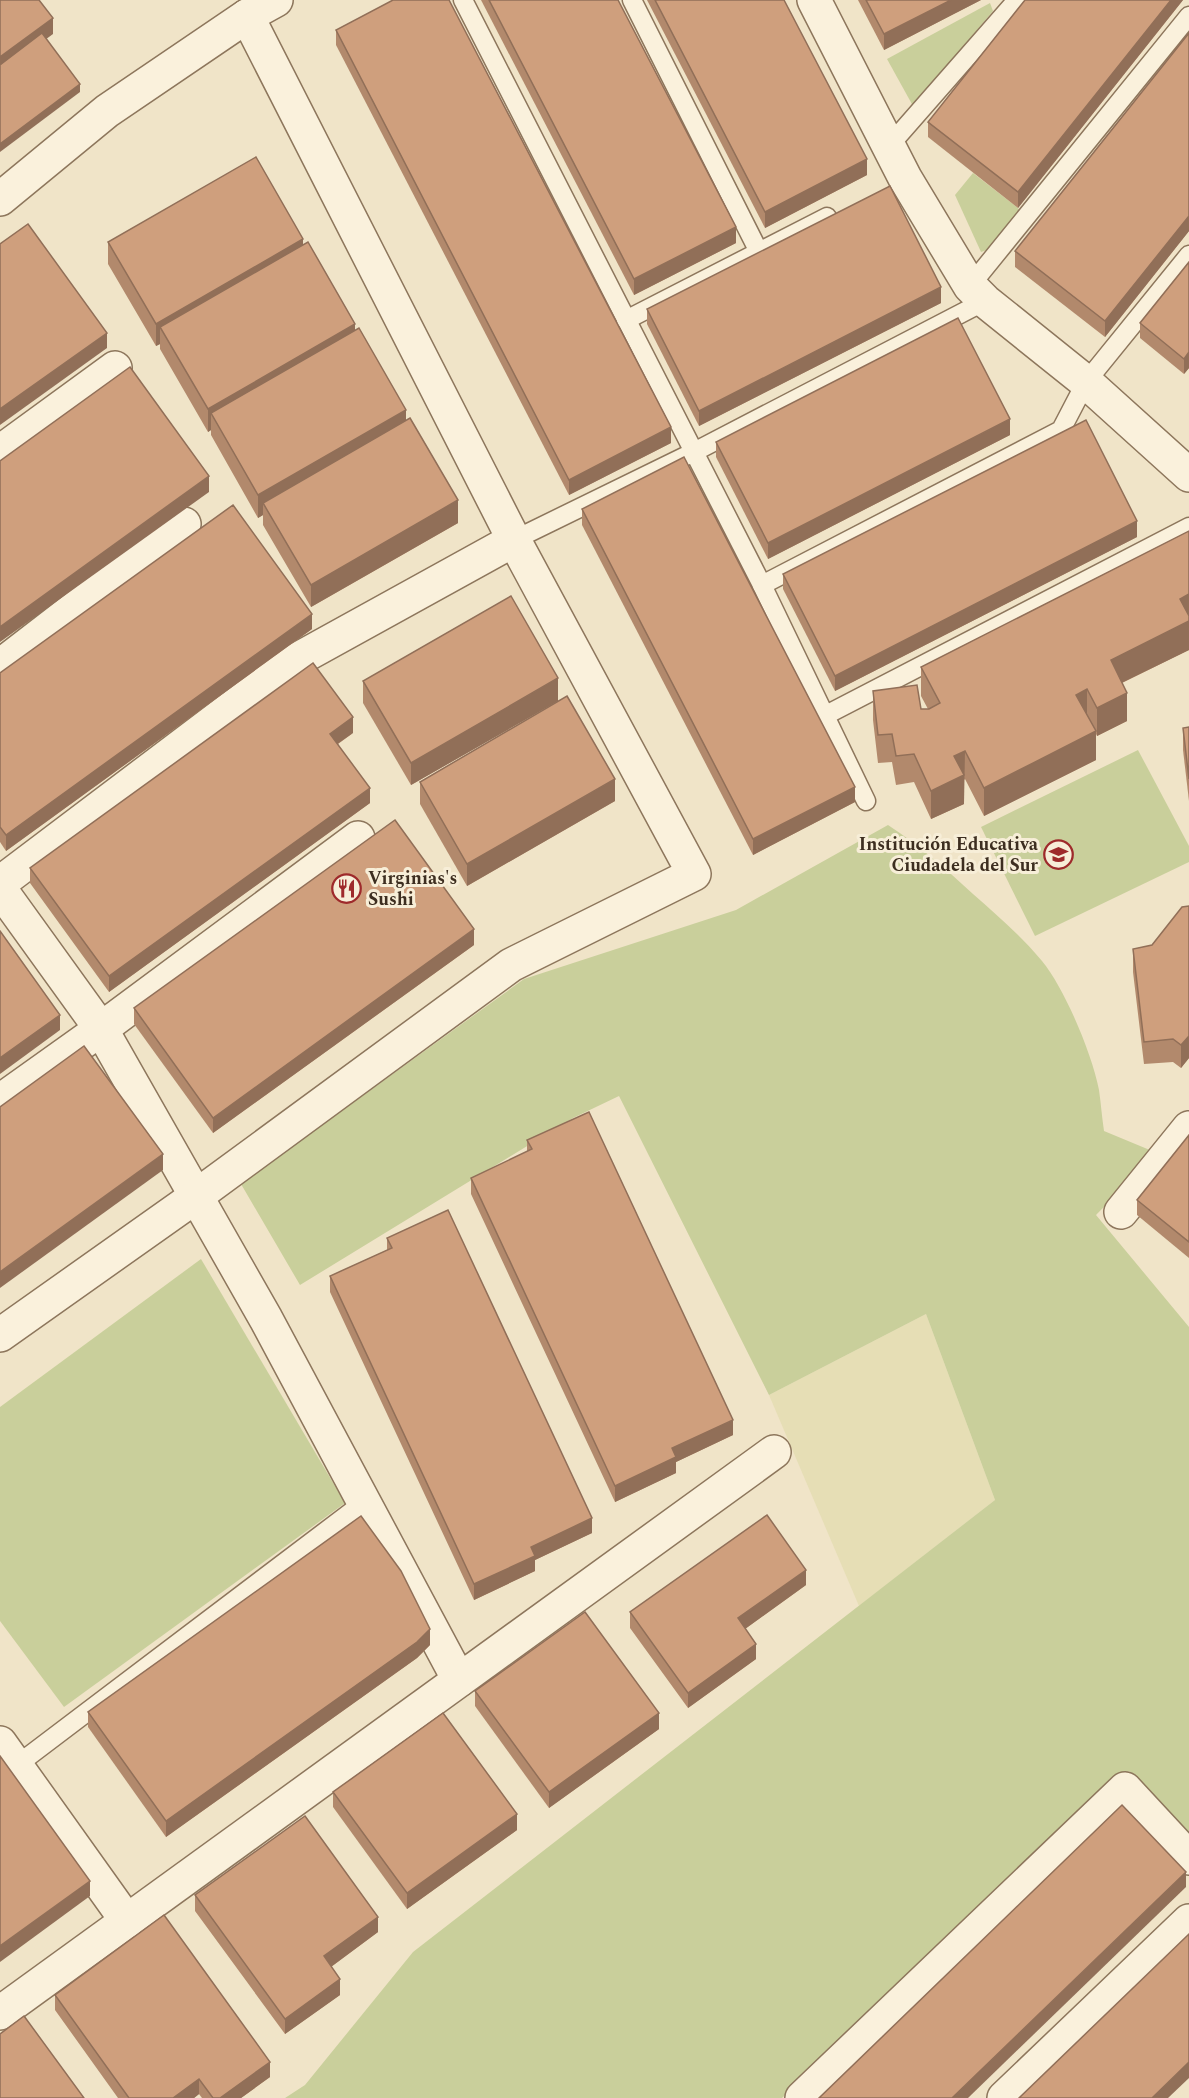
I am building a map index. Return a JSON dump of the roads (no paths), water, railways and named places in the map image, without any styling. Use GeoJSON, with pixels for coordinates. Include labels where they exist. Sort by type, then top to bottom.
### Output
{"type":"FeatureCollection","features":[{"type":"Feature","properties":{"kind":"street"},"geometry":{"type":"LineString","coordinates":[[0,199],[107,111],[247,16],[276,0]]}},
{"type":"Feature","properties":{"kind":"street"},"geometry":{"type":"LineString","coordinates":[[814,0],[889,146],[900,181],[977,294],[1086,382],[1189,475]]}},
{"type":"Feature","properties":{"kind":"street"},"geometry":{"type":"LineString","coordinates":[[0,1335],[195,1197],[511,964],[694,874],[514,540],[247,16]]}},
{"type":"Feature","properties":{"kind":"street"},"geometry":{"type":"LineString","coordinates":[[0,452],[115,368]]}},
{"type":"Feature","properties":{"kind":"street"},"geometry":{"type":"LineString","coordinates":[[0,666],[184,524]]}},
{"type":"Feature","properties":{"kind":"street"},"geometry":{"type":"LineString","coordinates":[[0,884],[291,663],[514,540]]}},
{"type":"Feature","properties":{"kind":"street"},"geometry":{"type":"LineString","coordinates":[[0,1101],[358,838]]}},
{"type":"Feature","properties":{"kind":"street"},"geometry":{"type":"LineString","coordinates":[[0,889],[101,1029],[266,1319],[459,1680]]}},
{"type":"Feature","properties":{"kind":"street"},"geometry":{"type":"LineString","coordinates":[[1121,1212],[1189,1128]]}},
{"type":"Feature","properties":{"kind":"street"},"geometry":{"type":"LineString","coordinates":[[0,2013],[774,1452]]}},
{"type":"Feature","properties":{"kind":"street"},"geometry":{"type":"LineString","coordinates":[[8,1754],[127,1921]]}},
{"type":"Feature","properties":{"kind":"street"},"geometry":{"type":"LineString","coordinates":[[802,2098],[1125,1790],[1189,1858]]}},
{"type":"Feature","properties":{"kind":"street"},"geometry":{"type":"LineString","coordinates":[[1004,2098],[1189,1921]]}},
{"type":"Feature","properties":{"kind":"lane"},"geometry":{"type":"LineString","coordinates":[[463,0],[762,585],[866,801]]}},
{"type":"Feature","properties":{"kind":"lane"},"geometry":{"type":"LineString","coordinates":[[632,0],[759,252]]}},
{"type":"Feature","properties":{"kind":"lane"},"geometry":{"type":"LineString","coordinates":[[889,146],[1008,4]]}},
{"type":"Feature","properties":{"kind":"lane"},"geometry":{"type":"LineString","coordinates":[[514,540],[694,452],[977,294],[1189,16]]}},
{"type":"Feature","properties":{"kind":"lane"},"geometry":{"type":"LineString","coordinates":[[626,320],[843,210]]}},
{"type":"Feature","properties":{"kind":"lane"},"geometry":{"type":"LineString","coordinates":[[762,585],[1060,430],[1086,382],[1189,255]]}},
{"type":"Feature","properties":{"kind":"lane"},"geometry":{"type":"LineString","coordinates":[[826,715],[1189,527]]}},
{"type":"Feature","properties":{"kind":"lane"},"geometry":{"type":"LineString","coordinates":[[8,1754],[363,1503]]}},
{"type":"Feature","properties":{"kind":"place","name":"Institución Educativa Ciudadela del Sur"},"geometry":{"type":"Point","coordinates":[1059,854]}},
{"type":"Feature","properties":{"kind":"place","name":"Virginias's Sushi"},"geometry":{"type":"Point","coordinates":[347,888]}}]}
